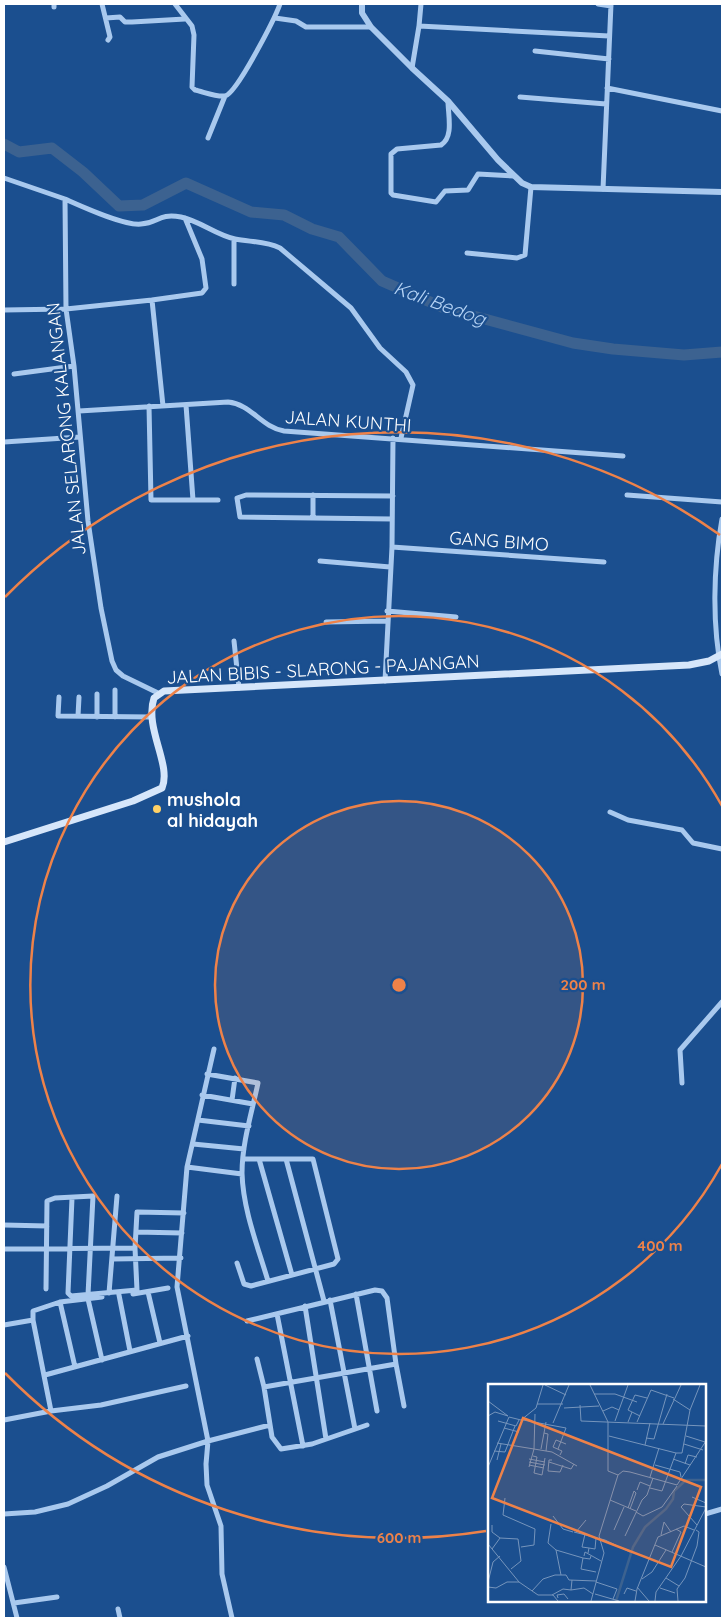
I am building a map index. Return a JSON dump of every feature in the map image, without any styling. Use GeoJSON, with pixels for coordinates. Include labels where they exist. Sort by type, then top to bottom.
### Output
{"type":"FeatureCollection","features":[{"type":"Feature","properties":{"kind":"main road","name":"JALAN BIBIS - SLARONG - PAJANGAN"},"geometry":{"type":"LineString","coordinates":[[4,842],[133,800],[162,788],[164,774],[151,717],[151,705],[158,694],[169,690],[385,682],[534,672],[689,665],[720,655]]}},
{"type":"Feature","properties":{"kind":"street"},"geometry":{"type":"LineString","coordinates":[[102,4],[110,37],[108,40]]}},
{"type":"Feature","properties":{"kind":"street"},"geometry":{"type":"LineString","coordinates":[[174,4],[192,26],[194,35],[192,87],[195,90],[225,96]]}},
{"type":"Feature","properties":{"kind":"street"},"geometry":{"type":"LineString","coordinates":[[208,138],[225,96],[233,90],[275,18],[280,4]]}},
{"type":"Feature","properties":{"kind":"street"},"geometry":{"type":"LineString","coordinates":[[362,4],[362,13],[371,27],[448,101],[514,176],[531,186],[722,192]]}},
{"type":"Feature","properties":{"kind":"street"},"geometry":{"type":"LineString","coordinates":[[412,68],[422,4]]}},
{"type":"Feature","properties":{"kind":"street"},"geometry":{"type":"LineString","coordinates":[[598,4],[611,5],[603,189]]}},
{"type":"Feature","properties":{"kind":"street"},"geometry":{"type":"LineString","coordinates":[[106,18],[120,17],[125,22],[185,19]]}},
{"type":"Feature","properties":{"kind":"street"},"geometry":{"type":"LineString","coordinates":[[275,18],[296,21],[306,27],[371,27]]}},
{"type":"Feature","properties":{"kind":"street"},"geometry":{"type":"LineString","coordinates":[[419,26],[609,36]]}},
{"type":"Feature","properties":{"kind":"street"},"geometry":{"type":"LineString","coordinates":[[535,51],[609,59]]}},
{"type":"Feature","properties":{"kind":"street"},"geometry":{"type":"LineString","coordinates":[[607,88],[722,111]]}},
{"type":"Feature","properties":{"kind":"street"},"geometry":{"type":"LineString","coordinates":[[520,97],[606,104]]}},
{"type":"Feature","properties":{"kind":"street"},"geometry":{"type":"LineString","coordinates":[[448,101],[449,136],[446,142],[441,145],[397,149],[391,154],[391,193],[393,195],[436,202],[445,190],[468,190],[478,174],[514,176]]}},
{"type":"Feature","properties":{"kind":"street"},"geometry":{"type":"LineString","coordinates":[[4,178],[64,199],[102,215],[140,225],[162,216],[185,218],[207,230],[234,239],[268,243],[280,248],[350,308],[380,348],[406,372],[413,385],[401,438]]}},
{"type":"Feature","properties":{"kind":"street"},"geometry":{"type":"LineString","coordinates":[[467,253],[517,258],[524,255],[531,186]]}},
{"type":"Feature","properties":{"kind":"street","name":"JALAN SELARONG KALANGAN"},"geometry":{"type":"LineString","coordinates":[[64,199],[66,309],[74,366],[88,520],[101,608],[112,660],[116,670],[123,676],[158,694]]}},
{"type":"Feature","properties":{"kind":"street"},"geometry":{"type":"LineString","coordinates":[[4,310],[66,309],[202,293],[206,288],[202,259],[185,218]]}},
{"type":"Feature","properties":{"kind":"street"},"geometry":{"type":"LineString","coordinates":[[234,239],[234,284]]}},
{"type":"Feature","properties":{"kind":"street"},"geometry":{"type":"LineString","coordinates":[[152,300],[163,406]]}},
{"type":"Feature","properties":{"kind":"street"},"geometry":{"type":"LineString","coordinates":[[14,374],[74,366]]}},
{"type":"Feature","properties":{"kind":"street","name":"JALAN KUNTHI"},"geometry":{"type":"LineString","coordinates":[[78,411],[234,402],[247,408],[274,429],[623,456]]}},
{"type":"Feature","properties":{"kind":"street"},"geometry":{"type":"LineString","coordinates":[[186,405],[193,500]]}},
{"type":"Feature","properties":{"kind":"street"},"geometry":{"type":"LineString","coordinates":[[150,406],[151,500],[218,500]]}},
{"type":"Feature","properties":{"kind":"street"},"geometry":{"type":"LineString","coordinates":[[4,442],[80,437]]}},
{"type":"Feature","properties":{"kind":"street"},"geometry":{"type":"LineString","coordinates":[[385,682],[387,611],[392,547],[393,438]]}},
{"type":"Feature","properties":{"kind":"street"},"geometry":{"type":"LineString","coordinates":[[392,519],[240,517],[238,498],[241,496],[313,495],[393,496]]}},
{"type":"Feature","properties":{"kind":"street"},"geometry":{"type":"LineString","coordinates":[[313,495],[313,518]]}},
{"type":"Feature","properties":{"kind":"street"},"geometry":{"type":"LineString","coordinates":[[627,495],[722,502]]}},
{"type":"Feature","properties":{"kind":"street"},"geometry":{"type":"LineString","coordinates":[[722,519],[716,594],[722,674]]}},
{"type":"Feature","properties":{"kind":"street","name":"GANG BIMO"},"geometry":{"type":"LineString","coordinates":[[392,547],[604,562]]}},
{"type":"Feature","properties":{"kind":"street"},"geometry":{"type":"LineString","coordinates":[[320,561],[390,567]]}},
{"type":"Feature","properties":{"kind":"street"},"geometry":{"type":"LineString","coordinates":[[387,611],[456,617]]}},
{"type":"Feature","properties":{"kind":"street"},"geometry":{"type":"LineString","coordinates":[[326,622],[387,621]]}},
{"type":"Feature","properties":{"kind":"street"},"geometry":{"type":"LineString","coordinates":[[234,641],[239,688]]}},
{"type":"Feature","properties":{"kind":"street"},"geometry":{"type":"LineString","coordinates":[[115,690],[115,717]]}},
{"type":"Feature","properties":{"kind":"street"},"geometry":{"type":"LineString","coordinates":[[97,694],[97,717]]}},
{"type":"Feature","properties":{"kind":"street"},"geometry":{"type":"LineString","coordinates":[[59,697],[58,716],[151,717]]}},
{"type":"Feature","properties":{"kind":"street"},"geometry":{"type":"LineString","coordinates":[[78,716],[79,697]]}},
{"type":"Feature","properties":{"kind":"street"},"geometry":{"type":"LineString","coordinates":[[610,812],[628,820],[685,831],[693,843],[722,849]]}},
{"type":"Feature","properties":{"kind":"street"},"geometry":{"type":"LineString","coordinates":[[682,1083],[680,1050],[722,1002]]}},
{"type":"Feature","properties":{"kind":"street"},"geometry":{"type":"LineString","coordinates":[[214,1049],[187,1167],[177,1287],[208,1441],[207,1485],[221,1526],[222,1574],[232,1618]]}},
{"type":"Feature","properties":{"kind":"street"},"geometry":{"type":"LineString","coordinates":[[207,1074],[258,1083],[244,1149],[242,1174],[245,1202],[268,1281]]}},
{"type":"Feature","properties":{"kind":"street"},"geometry":{"type":"LineString","coordinates":[[232,1100],[235,1078]]}},
{"type":"Feature","properties":{"kind":"street"},"geometry":{"type":"LineString","coordinates":[[202,1095],[253,1104]]}},
{"type":"Feature","properties":{"kind":"street"},"geometry":{"type":"LineString","coordinates":[[198,1120],[249,1126]]}},
{"type":"Feature","properties":{"kind":"street"},"geometry":{"type":"LineString","coordinates":[[193,1144],[244,1149]]}},
{"type":"Feature","properties":{"kind":"street"},"geometry":{"type":"LineString","coordinates":[[259,1159],[292,1275]]}},
{"type":"Feature","properties":{"kind":"street"},"geometry":{"type":"LineString","coordinates":[[286,1159],[324,1301]]}},
{"type":"Feature","properties":{"kind":"street"},"geometry":{"type":"LineString","coordinates":[[237,1263],[244,1284],[247,1286],[334,1264],[338,1259],[313,1159],[243,1160]]}},
{"type":"Feature","properties":{"kind":"street"},"geometry":{"type":"LineString","coordinates":[[187,1167],[242,1174]]}},
{"type":"Feature","properties":{"kind":"street"},"geometry":{"type":"LineString","coordinates":[[109,1294],[117,1196]]}},
{"type":"Feature","properties":{"kind":"street"},"geometry":{"type":"LineString","coordinates":[[46,1288],[47,1204],[50,1198],[94,1198],[89,1249],[88,1297],[102,1360]]}},
{"type":"Feature","properties":{"kind":"street"},"geometry":{"type":"LineString","coordinates":[[72,1198],[68,1293],[71,1296],[119,1295],[168,1288]]}},
{"type":"Feature","properties":{"kind":"street"},"geometry":{"type":"LineString","coordinates":[[51,1412],[46,1375],[32,1320],[32,1314],[35,1309],[60,1302],[137,1290],[135,1258],[136,1214],[139,1212],[184,1214]]}},
{"type":"Feature","properties":{"kind":"street"},"geometry":{"type":"LineString","coordinates":[[4,1225],[47,1226]]}},
{"type":"Feature","properties":{"kind":"street"},"geometry":{"type":"LineString","coordinates":[[136,1232],[182,1233]]}},
{"type":"Feature","properties":{"kind":"street"},"geometry":{"type":"LineString","coordinates":[[4,1249],[135,1248]]}},
{"type":"Feature","properties":{"kind":"street"},"geometry":{"type":"LineString","coordinates":[[112,1259],[180,1258]]}},
{"type":"Feature","properties":{"kind":"street"},"geometry":{"type":"LineString","coordinates":[[247,1321],[375,1290],[386,1294],[404,1406]]}},
{"type":"Feature","properties":{"kind":"street"},"geometry":{"type":"LineString","coordinates":[[148,1292],[160,1343]]}},
{"type":"Feature","properties":{"kind":"street"},"geometry":{"type":"LineString","coordinates":[[356,1294],[377,1411]]}},
{"type":"Feature","properties":{"kind":"street"},"geometry":{"type":"LineString","coordinates":[[119,1295],[130,1351]]}},
{"type":"Feature","properties":{"kind":"street"},"geometry":{"type":"LineString","coordinates":[[330,1300],[355,1428]]}},
{"type":"Feature","properties":{"kind":"street"},"geometry":{"type":"LineString","coordinates":[[60,1302],[75,1367]]}},
{"type":"Feature","properties":{"kind":"street"},"geometry":{"type":"LineString","coordinates":[[305,1306],[318,1378],[326,1439]]}},
{"type":"Feature","properties":{"kind":"street"},"geometry":{"type":"LineString","coordinates":[[277,1314],[292,1382],[303,1446]]}},
{"type":"Feature","properties":{"kind":"street"},"geometry":{"type":"LineString","coordinates":[[4,1325],[32,1320]]}},
{"type":"Feature","properties":{"kind":"street"},"geometry":{"type":"LineString","coordinates":[[46,1375],[188,1336]]}},
{"type":"Feature","properties":{"kind":"street"},"geometry":{"type":"LineString","coordinates":[[257,1359],[272,1437],[281,1449],[303,1446],[367,1425]]}},
{"type":"Feature","properties":{"kind":"street"},"geometry":{"type":"LineString","coordinates":[[264,1388],[396,1364]]}},
{"type":"Feature","properties":{"kind":"street"},"geometry":{"type":"LineString","coordinates":[[4,1420],[101,1405],[186,1386]]}},
{"type":"Feature","properties":{"kind":"street"},"geometry":{"type":"LineString","coordinates":[[4,1514],[35,1512],[61,1506],[102,1489],[158,1457],[208,1441],[270,1425]]}},
{"type":"Feature","properties":{"kind":"street"},"geometry":{"type":"LineString","coordinates":[[706,1514],[722,1509]]}},
{"type":"Feature","properties":{"kind":"street"},"geometry":{"type":"LineString","coordinates":[[4,1567],[17,1618]]}},
{"type":"Feature","properties":{"kind":"street"},"geometry":{"type":"LineString","coordinates":[[14,1603],[57,1597]]}},
{"type":"Feature","properties":{"kind":"street"},"geometry":{"type":"LineString","coordinates":[[118,1609],[120,1618]]}},
{"type":"Feature","properties":{"kind":"waterway","name":"Kali Bedog"},"geometry":{"type":"LineString","coordinates":[[4,144],[19,152],[52,148],[83,172],[119,206],[143,205],[186,183],[251,212],[284,215],[312,229],[339,237],[382,281],[444,308],[573,343],[613,349],[684,355],[722,352]]}},
{"type":"Feature","properties":{"kind":"place","name":"mushola al hidayah"},"geometry":{"type":"Point","coordinates":[157,809]}}]}
